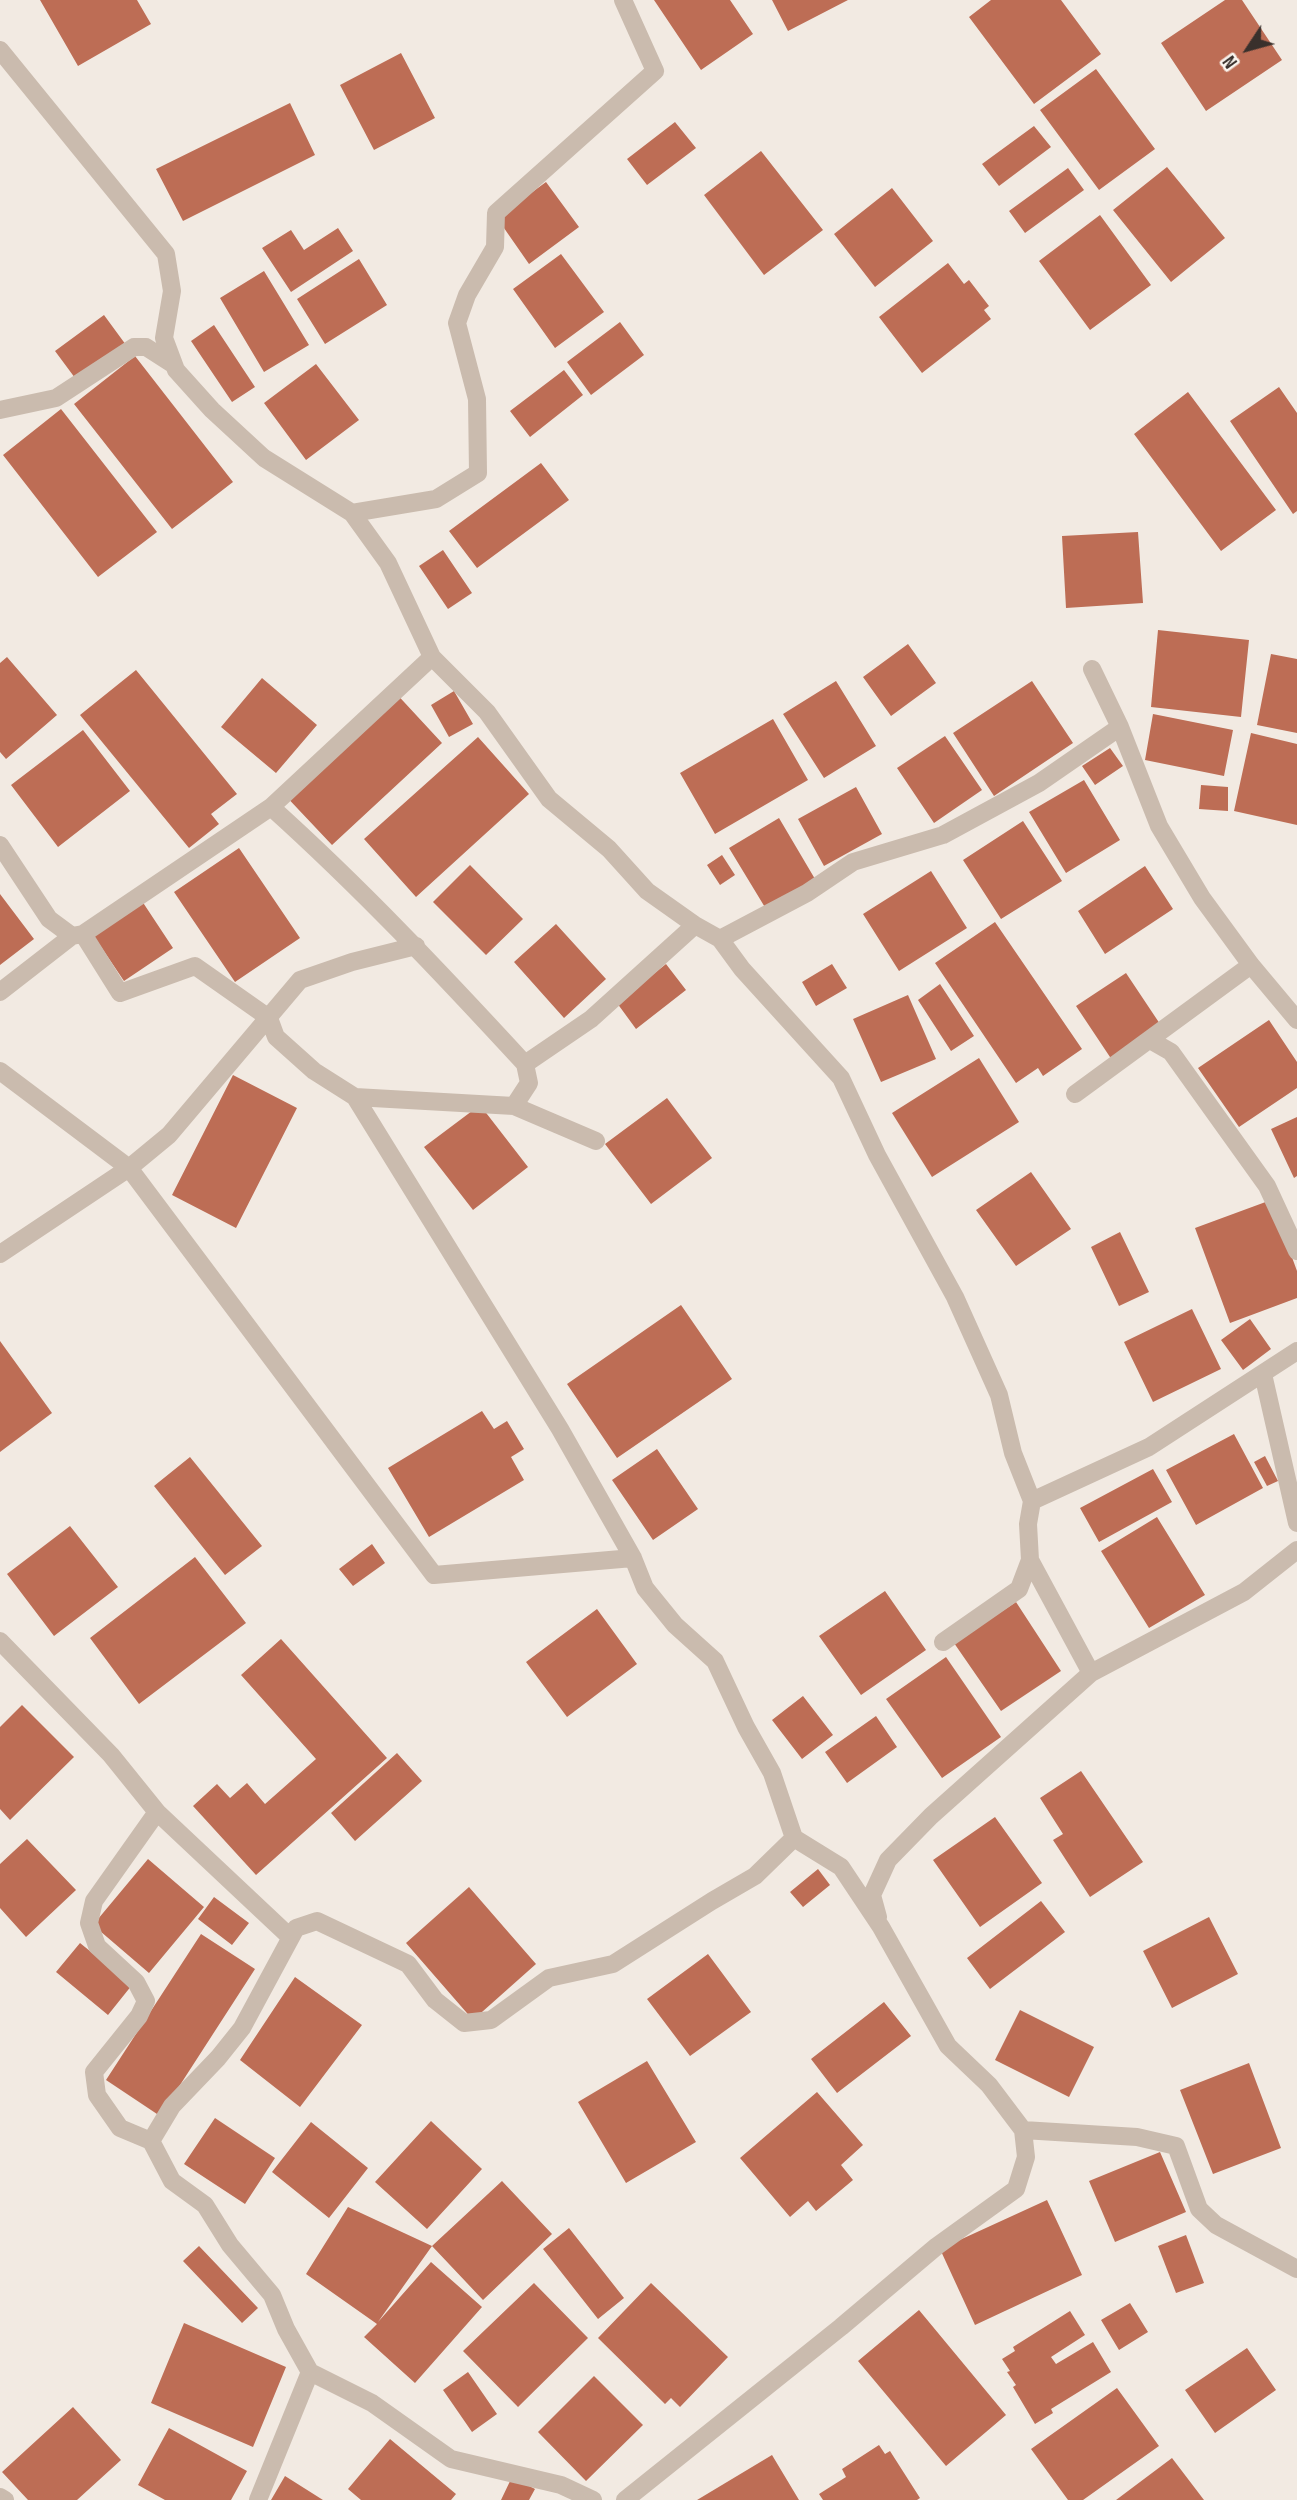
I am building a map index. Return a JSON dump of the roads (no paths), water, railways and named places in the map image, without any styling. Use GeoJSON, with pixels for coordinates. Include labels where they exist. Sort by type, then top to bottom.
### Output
{"type":"FeatureCollection","features":[{"type":"Feature","properties":{"kind":"street"},"geometry":{"type":"LineString","coordinates":[[352,513],[436,499],[478,472],[477,400],[457,323],[467,295],[495,247],[496,213],[655,71],[623,0]]}},
{"type":"Feature","properties":{"kind":"street"},"geometry":{"type":"LineString","coordinates":[[0,50],[166,254],[172,291],[164,338],[174,365]]}},
{"type":"Feature","properties":{"kind":"street"},"geometry":{"type":"LineString","coordinates":[[0,410],[56,398],[134,347],[146,347],[174,365],[212,410],[264,458],[352,513],[388,563],[432,657],[487,712],[549,799],[609,849],[647,891],[695,926],[720,939],[742,970],[841,1078],[877,1155],[955,1297],[999,1395],[1013,1453],[1032,1501],[1028,1524],[1030,1560],[1019,1589],[943,1643]]}},
{"type":"Feature","properties":{"kind":"street"},"geometry":{"type":"LineString","coordinates":[[0,992],[77,935],[271,807],[432,657]]}},
{"type":"Feature","properties":{"kind":"street"},"geometry":{"type":"LineString","coordinates":[[1092,669],[1159,826],[1202,898],[1251,965],[1297,1020]]}},
{"type":"Feature","properties":{"kind":"street"},"geometry":{"type":"LineString","coordinates":[[720,939],[807,893],[853,862],[943,835],[1039,783],[1119,727]]}},
{"type":"Feature","properties":{"kind":"street"},"geometry":{"type":"LineString","coordinates":[[271,807],[335,865],[416,946],[525,1064],[530,1083],[514,1107]]}},
{"type":"Feature","properties":{"kind":"street"},"geometry":{"type":"LineString","coordinates":[[0,845],[49,919],[77,935],[120,993],[195,966],[269,1018],[276,1037],[314,1071],[355,1097],[561,1429],[634,1558],[645,1588],[675,1625],[715,1661],[746,1727],[772,1773],[794,1838],[841,1867],[881,1927],[948,2046],[989,2085],[1023,2130],[1026,2157],[1016,2189],[937,2246],[841,2327],[625,2500]]}},
{"type":"Feature","properties":{"kind":"street"},"geometry":{"type":"LineString","coordinates":[[525,1064],[591,1019],[695,926]]}},
{"type":"Feature","properties":{"kind":"street"},"geometry":{"type":"LineString","coordinates":[[0,1254],[130,1168],[169,1135],[300,980],[352,961],[416,946]]}},
{"type":"Feature","properties":{"kind":"street"},"geometry":{"type":"LineString","coordinates":[[1075,1094],[1251,965]]}},
{"type":"Feature","properties":{"kind":"street"},"geometry":{"type":"LineString","coordinates":[[1150,1040],[1171,1052],[1267,1186],[1297,1251]]}},
{"type":"Feature","properties":{"kind":"street"},"geometry":{"type":"LineString","coordinates":[[0,1071],[130,1168],[434,1575],[634,1558]]}},
{"type":"Feature","properties":{"kind":"street"},"geometry":{"type":"LineString","coordinates":[[355,1097],[514,1107],[596,1141]]}},
{"type":"Feature","properties":{"kind":"street"},"geometry":{"type":"LineString","coordinates":[[1032,1501],[1149,1447],[1297,1351]]}},
{"type":"Feature","properties":{"kind":"street"},"geometry":{"type":"LineString","coordinates":[[1264,1374],[1297,1523]]}},
{"type":"Feature","properties":{"kind":"street"},"geometry":{"type":"LineString","coordinates":[[881,1927],[872,1895],[888,1860],[931,1816],[1091,1673],[1244,1592],[1297,1550]]}},
{"type":"Feature","properties":{"kind":"street"},"geometry":{"type":"LineString","coordinates":[[1030,1560],[1091,1673]]}},
{"type":"Feature","properties":{"kind":"street"},"geometry":{"type":"LineString","coordinates":[[0,1641],[111,1755],[158,1812],[290,1937]]}},
{"type":"Feature","properties":{"kind":"street"},"geometry":{"type":"LineString","coordinates":[[158,1812],[94,1901],[89,1923],[97,1946],[136,1982],[146,2001],[139,2016],[94,2072],[97,2095],[120,2129],[151,2141],[172,2181],[205,2205],[230,2245],[272,2295],[286,2329],[310,2372],[372,2403],[451,2459],[561,2485],[593,2500]]}},
{"type":"Feature","properties":{"kind":"street"},"geometry":{"type":"LineString","coordinates":[[151,2141],[172,2106],[218,2058],[242,2028],[296,1927],[317,1921],[408,1964],[435,2000],[464,2023],[491,2021],[549,1979],[613,1964],[755,1877],[794,1838]]}},
{"type":"Feature","properties":{"kind":"street"},"geometry":{"type":"LineString","coordinates":[[1023,2130],[1137,2137],[1176,2146],[1199,2209],[1216,2225],[1297,2269]]}},
{"type":"Feature","properties":{"kind":"street"},"geometry":{"type":"LineString","coordinates":[[258,2500],[310,2372]]}},
{"type":"Feature","properties":{"kind":"street"},"geometry":{"type":"LineString","coordinates":[[0,2497],[5,2500]]}}]}
